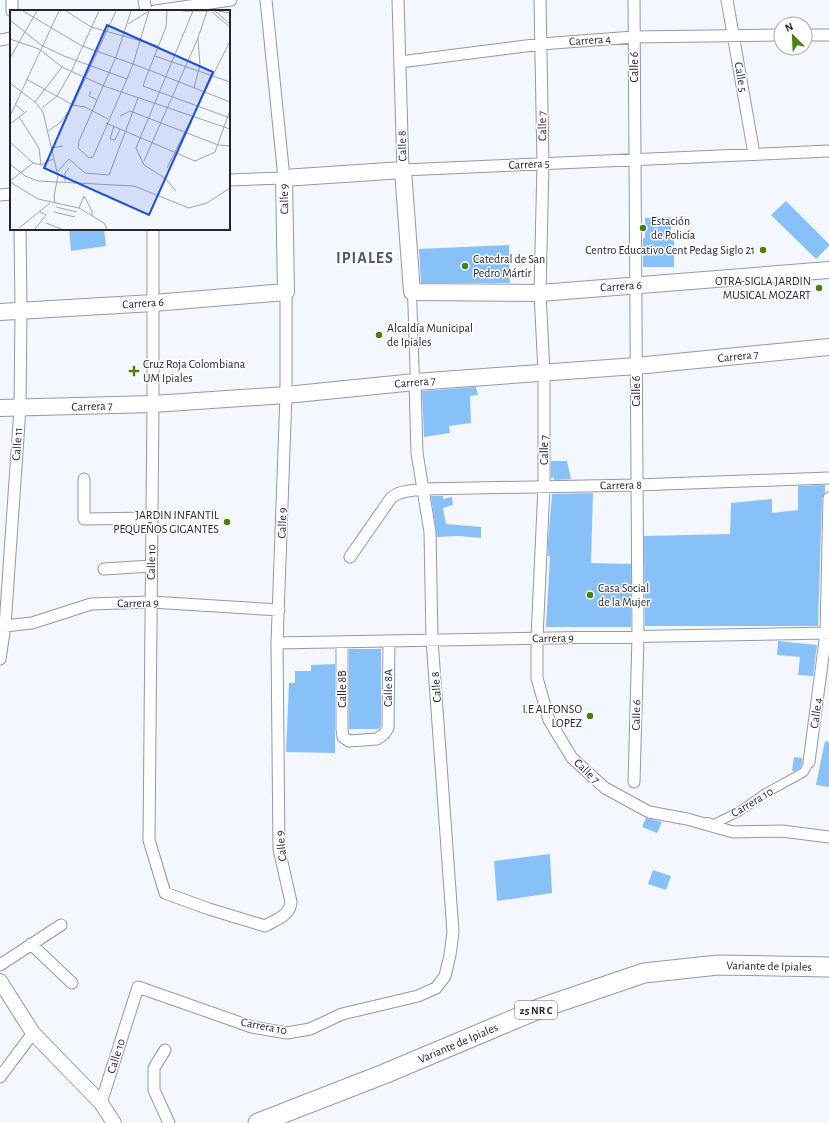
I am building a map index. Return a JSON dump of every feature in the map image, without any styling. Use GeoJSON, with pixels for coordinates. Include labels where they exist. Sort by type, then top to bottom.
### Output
{"type":"FeatureCollection","features":[{"type":"Feature","properties":{"kind":"highway","name":"Variante de Ipiales"},"geometry":{"type":"LineString","coordinates":[[258,1123],[384,1074],[540,1008],[644,973],[718,965],[829,967]]}},
{"type":"Feature","properties":{"kind":"main road","name":"Carrera 5"},"geometry":{"type":"LineString","coordinates":[[284,178],[403,170]]}},
{"type":"Feature","properties":{"kind":"main road","name":"Calle 8"},"geometry":{"type":"LineString","coordinates":[[403,170],[412,292]]}},
{"type":"Feature","properties":{"kind":"main road","name":"Calle 9"},"geometry":{"type":"LineString","coordinates":[[284,178],[286,292]]}},
{"type":"Feature","properties":{"kind":"main road","name":"Carrera 6"},"geometry":{"type":"LineString","coordinates":[[412,292],[540,292],[829,270]]}},
{"type":"Feature","properties":{"kind":"main road","name":"Carrera 6"},"geometry":{"type":"LineString","coordinates":[[0,312],[153,303],[286,292]]}},
{"type":"Feature","properties":{"kind":"main road","name":"Carrera 7"},"geometry":{"type":"LineString","coordinates":[[0,408],[153,404],[286,395],[415,382],[636,366],[829,346]]}},
{"type":"Feature","properties":{"kind":"street"},"geometry":{"type":"LineString","coordinates":[[144,0],[146,10]]}},
{"type":"Feature","properties":{"kind":"street"},"geometry":{"type":"LineString","coordinates":[[162,10],[231,0]]}},
{"type":"Feature","properties":{"kind":"street","name":"Calle 9"},"geometry":{"type":"LineString","coordinates":[[266,0],[284,178]]}},
{"type":"Feature","properties":{"kind":"street","name":"Calle 8"},"geometry":{"type":"LineString","coordinates":[[398,0],[403,170]]}},
{"type":"Feature","properties":{"kind":"street","name":"Calle 7"},"geometry":{"type":"LineString","coordinates":[[540,0],[543,164],[540,292],[544,372],[544,486],[537,638],[537,678],[550,720],[572,758],[605,788],[649,812],[687,818],[733,832],[782,831],[829,837]]}},
{"type":"Feature","properties":{"kind":"street","name":"Calle 6"},"geometry":{"type":"LineString","coordinates":[[634,0],[638,636],[634,782]]}},
{"type":"Feature","properties":{"kind":"street","name":"Calle 5"},"geometry":{"type":"LineString","coordinates":[[727,0],[754,154]]}},
{"type":"Feature","properties":{"kind":"street","name":"Carrera 4"},"geometry":{"type":"LineString","coordinates":[[400,62],[541,44],[634,37],[773,35]]}},
{"type":"Feature","properties":{"kind":"street"},"geometry":{"type":"LineString","coordinates":[[813,35],[829,35]]}},
{"type":"Feature","properties":{"kind":"street"},"geometry":{"type":"LineString","coordinates":[[0,40],[10,38]]}},
{"type":"Feature","properties":{"kind":"street","name":"Carrera 5"},"geometry":{"type":"LineString","coordinates":[[403,170],[829,151]]}},
{"type":"Feature","properties":{"kind":"street","name":"Carrera 5"},"geometry":{"type":"LineString","coordinates":[[230,180],[284,178]]}},
{"type":"Feature","properties":{"kind":"street"},"geometry":{"type":"LineString","coordinates":[[0,195],[10,194]]}},
{"type":"Feature","properties":{"kind":"street","name":"Calle 11"},"geometry":{"type":"LineString","coordinates":[[0,659],[5,565],[20,408],[20,230]]}},
{"type":"Feature","properties":{"kind":"street","name":"Calle 10"},"geometry":{"type":"LineString","coordinates":[[153,230],[149,840],[165,892]]}},
{"type":"Feature","properties":{"kind":"street","name":"Calle 9"},"geometry":{"type":"LineString","coordinates":[[165,892],[209,909],[265,926],[286,914],[290,908],[291,902],[279,849],[277,643],[286,395],[286,292]]}},
{"type":"Feature","properties":{"kind":"street"},"geometry":{"type":"LineString","coordinates":[[412,292],[415,382]]}},
{"type":"Feature","properties":{"kind":"street","name":"Calle 8"},"geometry":{"type":"LineString","coordinates":[[415,382],[419,490],[430,532],[432,640],[453,932],[445,976],[436,988]]}},
{"type":"Feature","properties":{"kind":"street","name":"Carrera 8"},"geometry":{"type":"LineString","coordinates":[[350,557],[396,494],[419,490],[637,485],[829,478]]}},
{"type":"Feature","properties":{"kind":"street"},"geometry":{"type":"LineString","coordinates":[[84,479],[84,519],[152,518]]}},
{"type":"Feature","properties":{"kind":"street","name":"Calle 4"},"geometry":{"type":"LineString","coordinates":[[809,762],[828,633],[829,498]]}},
{"type":"Feature","properties":{"kind":"street"},"geometry":{"type":"LineString","coordinates":[[104,569],[151,566]]}},
{"type":"Feature","properties":{"kind":"street","name":"Carrera 9"},"geometry":{"type":"LineString","coordinates":[[3,625],[32,623],[91,604],[151,602],[279,610]]}},
{"type":"Feature","properties":{"kind":"street","name":"Carrera 9"},"geometry":{"type":"LineString","coordinates":[[277,643],[828,633]]}},
{"type":"Feature","properties":{"kind":"street","name":"Calle 8A"},"geometry":{"type":"LineString","coordinates":[[343,737],[349,740],[377,739],[384,734],[388,728],[389,641]]}},
{"type":"Feature","properties":{"kind":"street","name":"Calle 8B"},"geometry":{"type":"LineString","coordinates":[[342,642],[343,737]]}},
{"type":"Feature","properties":{"kind":"street","name":"Carrera 10"},"geometry":{"type":"LineString","coordinates":[[687,818],[714,824],[740,811],[764,794],[804,772],[809,762]]}},
{"type":"Feature","properties":{"kind":"street"},"geometry":{"type":"LineString","coordinates":[[0,965],[60,925]]}},
{"type":"Feature","properties":{"kind":"street"},"geometry":{"type":"LineString","coordinates":[[31,944],[72,983]]}},
{"type":"Feature","properties":{"kind":"street"},"geometry":{"type":"LineString","coordinates":[[0,981],[33,1033],[101,1103],[114,1123]]}},
{"type":"Feature","properties":{"kind":"street","name":"Calle 10"},"geometry":{"type":"LineString","coordinates":[[101,1103],[138,987]]}},
{"type":"Feature","properties":{"kind":"street","name":"Carrera 10"},"geometry":{"type":"LineString","coordinates":[[138,987],[252,1027],[286,1033],[310,1029],[342,1014],[418,996],[436,988]]}},
{"type":"Feature","properties":{"kind":"street"},"geometry":{"type":"LineString","coordinates":[[0,1077],[33,1033]]}},
{"type":"Feature","properties":{"kind":"street"},"geometry":{"type":"LineString","coordinates":[[165,1050],[154,1068],[154,1090],[170,1123]]}},
{"type":"Feature","properties":{"kind":"building"},"geometry":{"type":"Polygon","coordinates":[[[786,201],[829,244],[829,246],[816,259],[771,215],[786,201]]]}},
{"type":"Feature","properties":{"kind":"building"},"geometry":{"type":"Polygon","coordinates":[[[671,217],[671,238],[674,238],[674,267],[643,267],[645,218],[671,217]]]}},
{"type":"Feature","properties":{"kind":"building"},"geometry":{"type":"Polygon","coordinates":[[[69,230],[104,230],[106,246],[71,251],[69,230]]]}},
{"type":"Feature","properties":{"kind":"building","name":"Catedral de San Pedro Mártir"},"geometry":{"type":"Polygon","coordinates":[[[509,245],[510,283],[421,283],[419,249],[509,245]]]}},
{"type":"Feature","properties":{"kind":"building"},"geometry":{"type":"Polygon","coordinates":[[[476,387],[478,395],[470,396],[471,423],[449,426],[450,433],[424,437],[422,391],[476,387]]]}},
{"type":"Feature","properties":{"kind":"building"},"geometry":{"type":"Polygon","coordinates":[[[551,461],[567,461],[571,479],[554,480],[554,478],[551,478],[551,461]]]}},
{"type":"Feature","properties":{"kind":"building"},"geometry":{"type":"Polygon","coordinates":[[[825,485],[825,492],[822,498],[818,626],[645,626],[644,536],[730,534],[731,503],[772,499],[772,513],[798,510],[798,486],[825,485]]]}},
{"type":"Feature","properties":{"kind":"building","name":"Casa Social de la Mujer"},"geometry":{"type":"Polygon","coordinates":[[[593,493],[591,563],[631,564],[631,627],[546,627],[550,556],[548,556],[548,543],[552,494],[593,493]]]}},
{"type":"Feature","properties":{"kind":"building"},"geometry":{"type":"Polygon","coordinates":[[[431,496],[443,496],[443,499],[452,497],[453,505],[443,508],[446,524],[481,527],[481,538],[459,536],[437,537],[431,496]]]}},
{"type":"Feature","properties":{"kind":"building"},"geometry":{"type":"Polygon","coordinates":[[[778,641],[817,645],[813,676],[798,675],[800,657],[777,655],[778,641]]]}},
{"type":"Feature","properties":{"kind":"building"},"geometry":{"type":"Polygon","coordinates":[[[349,649],[381,649],[381,726],[378,729],[349,729],[349,649]]]}},
{"type":"Feature","properties":{"kind":"building"},"geometry":{"type":"Polygon","coordinates":[[[335,664],[335,753],[286,752],[289,683],[295,683],[295,671],[311,671],[311,665],[335,664]]]}},
{"type":"Feature","properties":{"kind":"building"},"geometry":{"type":"Polygon","coordinates":[[[825,741],[829,742],[829,787],[816,785],[825,741]]]}},
{"type":"Feature","properties":{"kind":"building"},"geometry":{"type":"Polygon","coordinates":[[[794,757],[802,758],[802,763],[800,768],[792,771],[794,757]]]}},
{"type":"Feature","properties":{"kind":"building"},"geometry":{"type":"Polygon","coordinates":[[[646,818],[662,822],[657,833],[642,827],[646,818]]]}},
{"type":"Feature","properties":{"kind":"building"},"geometry":{"type":"Polygon","coordinates":[[[550,854],[552,893],[497,901],[494,861],[550,854]]]}},
{"type":"Feature","properties":{"kind":"building"},"geometry":{"type":"Polygon","coordinates":[[[653,870],[671,876],[666,890],[648,884],[653,870]]]}},
{"type":"Feature","properties":{"kind":"place","name":"Estación de Policía"},"geometry":{"type":"Point","coordinates":[643,228]}},
{"type":"Feature","properties":{"kind":"place","name":"Centro Educativo Cent Pedag Siglo 21"},"geometry":{"type":"Point","coordinates":[763,250]}},
{"type":"Feature","properties":{"kind":"place","name":"Catedral de San Pedro Mártir"},"geometry":{"type":"Point","coordinates":[465,266]}},
{"type":"Feature","properties":{"kind":"place","name":"OTRA-SIGLA JARDIN MUSICAL MOZART"},"geometry":{"type":"Point","coordinates":[819,288]}},
{"type":"Feature","properties":{"kind":"place","name":"Alcaldía Municipal de Ipiales"},"geometry":{"type":"Point","coordinates":[379,335]}},
{"type":"Feature","properties":{"kind":"place","name":"Cruz Roja Colombiana UM Ipiales"},"geometry":{"type":"Point","coordinates":[134,371]}},
{"type":"Feature","properties":{"kind":"place","name":"JARDIN INFANTIL PEQUEÑOS GIGANTES"},"geometry":{"type":"Point","coordinates":[227,522]}},
{"type":"Feature","properties":{"kind":"place","name":"Casa Social de la Mujer"},"geometry":{"type":"Point","coordinates":[590,595]}},
{"type":"Feature","properties":{"kind":"place","name":"I.E ALFONSO LOPEZ"},"geometry":{"type":"Point","coordinates":[590,716]}},
{"type":"Feature","properties":{"kind":"district","name":"IPIALES"},"geometry":{"type":"Point","coordinates":[365,257]}}]}
